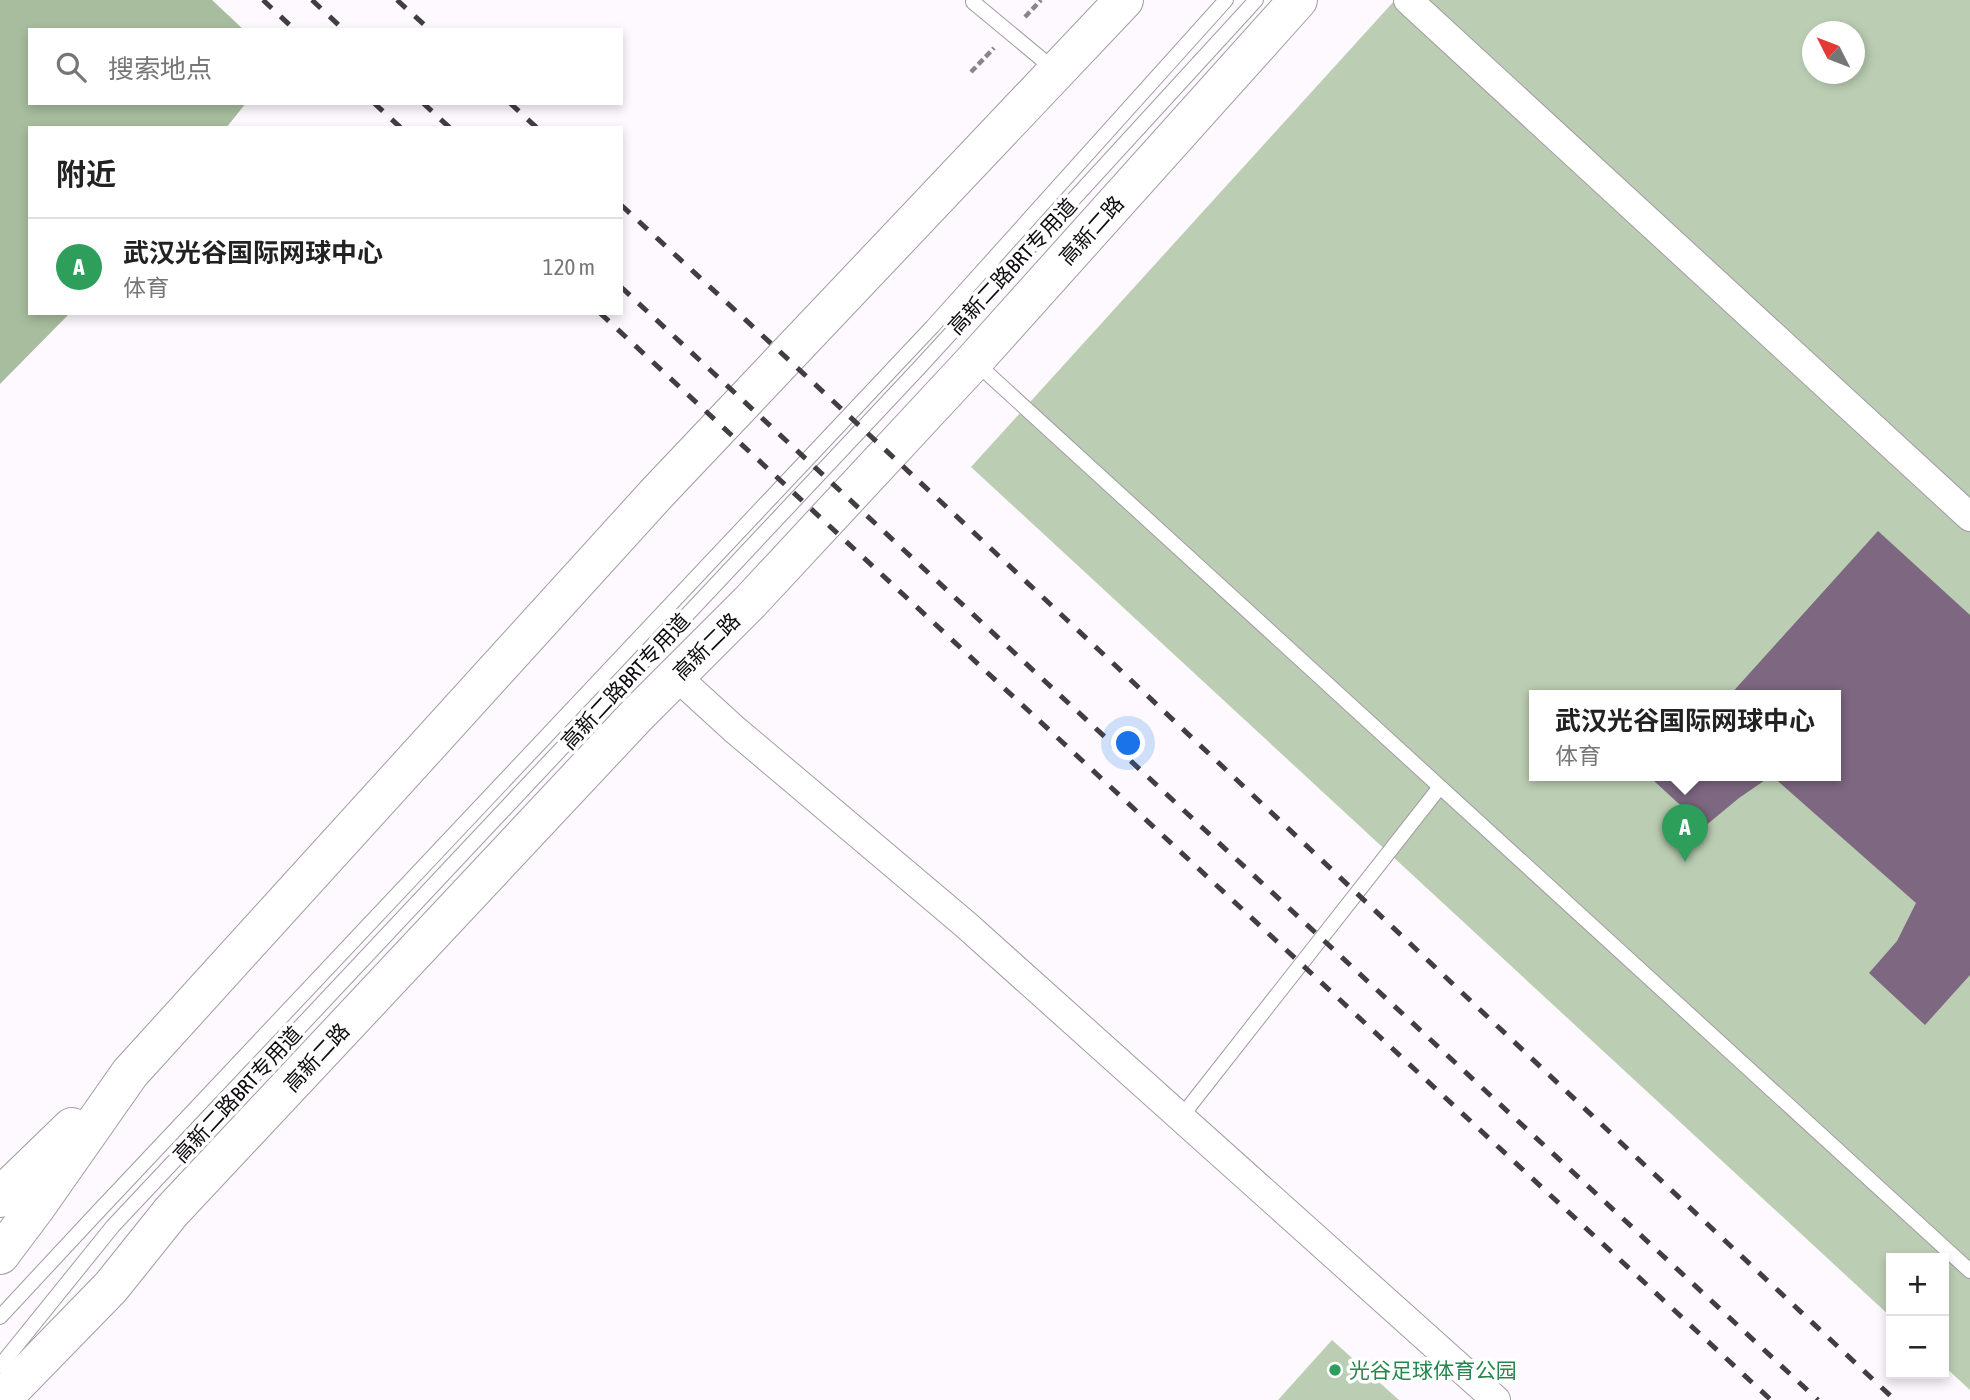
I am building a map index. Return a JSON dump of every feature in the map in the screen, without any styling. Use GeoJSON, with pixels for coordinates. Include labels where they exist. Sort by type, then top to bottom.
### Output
{"type":"FeatureCollection","features":[{"type":"Feature","properties":{"kind":"main road"},"geometry":{"type":"LineString","coordinates":[[0,1198],[130,1073],[658,492],[1124,0]]}},
{"type":"Feature","properties":{"kind":"main road","name":"高新二路"},"geometry":{"type":"LineString","coordinates":[[25,1400],[171,1212],[609,746],[750,602],[974,361],[1298,0]]}},
{"type":"Feature","properties":{"kind":"main road"},"geometry":{"type":"LineString","coordinates":[[0,1255],[130,1073]]}},
{"type":"Feature","properties":{"kind":"main road","name":"高新二路"},"geometry":{"type":"LineString","coordinates":[[1,1400],[111,1287]]}},
{"type":"Feature","properties":{"kind":"street"},"geometry":{"type":"LineString","coordinates":[[1408,0],[1970,517]]}},
{"type":"Feature","properties":{"kind":"street"},"geometry":{"type":"LineString","coordinates":[[676,676],[734,729],[965,924],[1496,1400]]}},
{"type":"Feature","properties":{"kind":"lane","name":"高新二路BRT专用道"},"geometry":{"type":"LineString","coordinates":[[0,1317],[932,327],[1226,0]]}},
{"type":"Feature","properties":{"kind":"lane","name":"高新二路BRT专用道"},"geometry":{"type":"LineString","coordinates":[[0,1366],[113,1226],[900,388],[1256,0]]}},
{"type":"Feature","properties":{"kind":"lane"},"geometry":{"type":"LineString","coordinates":[[973,2],[1058,72]]}},
{"type":"Feature","properties":{"kind":"lane"},"geometry":{"type":"LineString","coordinates":[[974,361],[1970,1271]]}},
{"type":"Feature","properties":{"kind":"lane"},"geometry":{"type":"LineString","coordinates":[[1181,1117],[1440,787]]}},
{"type":"Feature","properties":{"kind":"green space"},"geometry":{"type":"Polygon","coordinates":[[[0,0],[212,0],[242,28],[28,28],[28,105],[244,105],[228,126],[28,126],[28,315],[68,315],[0,384],[0,0]]]}},
{"type":"Feature","properties":{"kind":"green space"},"geometry":{"type":"Polygon","coordinates":[[[1395,0],[1970,0],[1970,1390],[1949,1371],[1949,1253],[1886,1253],[1886,1312],[971,467],[1395,0]]]}},
{"type":"Feature","properties":{"kind":"green space","name":"光谷足球体育公园"},"geometry":{"type":"Polygon","coordinates":[[[1332,1340],[1399,1400],[1278,1400],[1332,1340]]]}},
{"type":"Feature","properties":{"kind":"building"},"geometry":{"type":"Polygon","coordinates":[[[1878,531],[1970,615],[1970,975],[1925,1025],[1869,973],[1897,941],[1916,903],[1778,781],[1841,781],[1841,690],[1734,690],[1878,531]]]}},
{"type":"Feature","properties":{"kind":"building"},"geometry":{"type":"Polygon","coordinates":[[[1654,781],[1764,781],[1739,798],[1704,827],[1654,781]]]}},
{"type":"Feature","properties":{"kind":"railway"},"geometry":{"type":"LineString","coordinates":[[263,0],[293,28]]}},
{"type":"Feature","properties":{"kind":"railway"},"geometry":{"type":"LineString","coordinates":[[312,0],[342,28]]}},
{"type":"Feature","properties":{"kind":"railway"},"geometry":{"type":"LineString","coordinates":[[397,0],[428,28]]}},
{"type":"Feature","properties":{"kind":"railway"},"geometry":{"type":"LineString","coordinates":[[376,105],[399,126]]}},
{"type":"Feature","properties":{"kind":"railway"},"geometry":{"type":"LineString","coordinates":[[425,105],[448,126]]}},
{"type":"Feature","properties":{"kind":"railway"},"geometry":{"type":"LineString","coordinates":[[512,105],[535,126]]}},
{"type":"Feature","properties":{"kind":"railway"},"geometry":{"type":"LineString","coordinates":[[623,207],[941,502],[1895,1400]]}},
{"type":"Feature","properties":{"kind":"railway"},"geometry":{"type":"LineString","coordinates":[[623,289],[1818,1400]]}},
{"type":"Feature","properties":{"kind":"railway"},"geometry":{"type":"LineString","coordinates":[[602,315],[1771,1400]]}},
{"type":"Feature","properties":{"kind":"place","name":"武汉光谷国际网球中心"},"geometry":{"type":"Point","coordinates":[1685,862]}},
{"type":"Feature","properties":{"kind":"place","name":"光谷足球体育公园"},"geometry":{"type":"Point","coordinates":[1335,1370]}}]}
